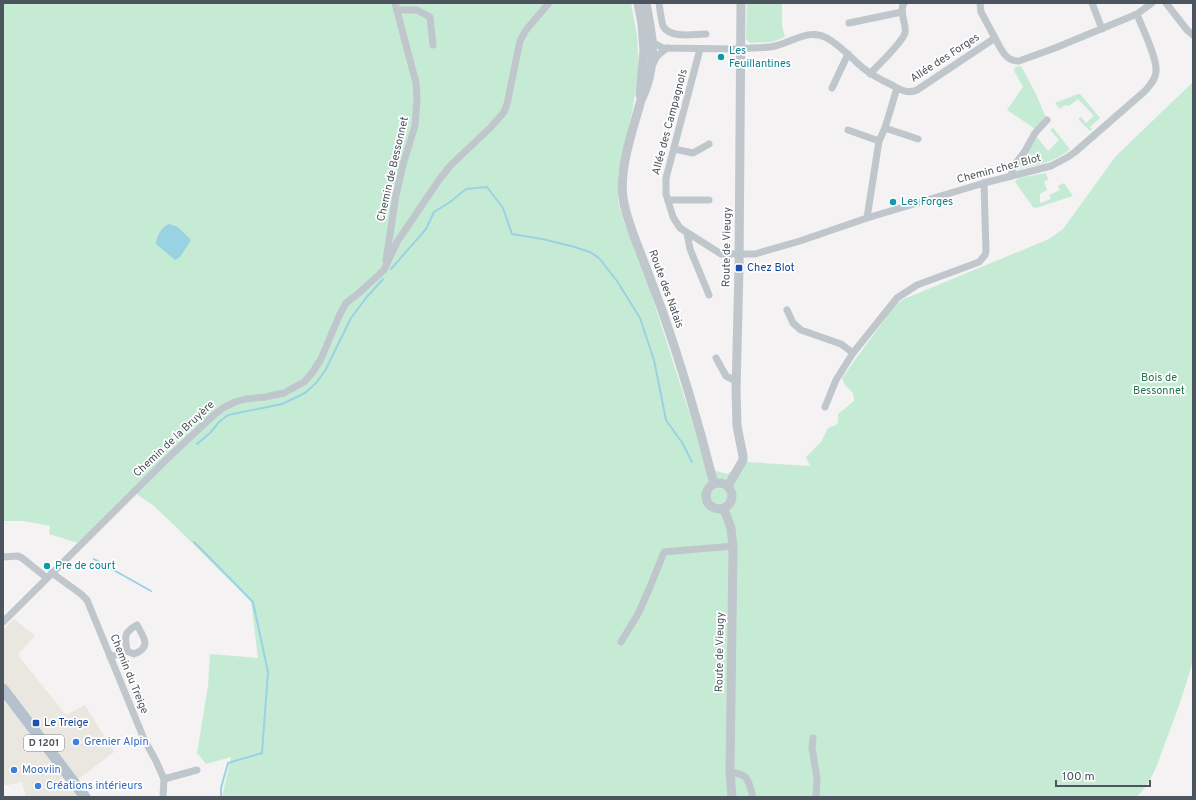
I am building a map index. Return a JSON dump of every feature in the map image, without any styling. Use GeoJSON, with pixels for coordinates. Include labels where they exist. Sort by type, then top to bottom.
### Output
{"type":"FeatureCollection","features":[{"type":"Feature","properties":{"kind":"main road","name":"D 1201"},"geometry":{"type":"LineString","coordinates":[[3,689],[85,797]]}},
{"type":"Feature","properties":{"kind":"main road","name":"D 1201"},"geometry":{"type":"LineString","coordinates":[[3,699],[77,797]]}},
{"type":"Feature","properties":{"kind":"street","name":"Chemin de la Bruyère"},"geometry":{"type":"LineString","coordinates":[[4,621],[167,459],[214,415],[223,408],[235,402],[284,393],[304,382],[312,374],[321,358],[346,303],[384,270],[397,242],[439,180],[450,166],[491,127],[504,112],[520,40],[526,30],[549,3]]}},
{"type":"Feature","properties":{"kind":"street","name":"Route des Natais"},"geometry":{"type":"LineString","coordinates":[[638,3],[642,24],[644,51],[640,100],[622,180],[623,198],[626,215],[661,308],[684,375],[714,484]]}},
{"type":"Feature","properties":{"kind":"street","name":"Route des Natais"},"geometry":{"type":"LineString","coordinates":[[640,100],[645,92],[650,73],[652,42],[646,3]]}},
{"type":"Feature","properties":{"kind":"street"},"geometry":{"type":"LineString","coordinates":[[659,3],[664,26],[668,31],[677,35],[706,34]]}},
{"type":"Feature","properties":{"kind":"street","name":"Route de Vieugy"},"geometry":{"type":"LineString","coordinates":[[728,486],[743,456],[737,426],[736,381],[740,255],[741,3]]}},
{"type":"Feature","properties":{"kind":"street"},"geometry":{"type":"LineString","coordinates":[[870,74],[902,39],[905,30],[902,12],[902,6],[904,3]]}},
{"type":"Feature","properties":{"kind":"street"},"geometry":{"type":"LineString","coordinates":[[980,3],[981,12],[995,38]]}},
{"type":"Feature","properties":{"kind":"street"},"geometry":{"type":"LineString","coordinates":[[1092,3],[1102,29]]}},
{"type":"Feature","properties":{"kind":"street"},"geometry":{"type":"LineString","coordinates":[[1136,14],[1152,3]]}},
{"type":"Feature","properties":{"kind":"street"},"geometry":{"type":"LineString","coordinates":[[1166,3],[1186,30],[1193,35]]}},
{"type":"Feature","properties":{"kind":"street","name":"Chemin de Bessonnet"},"geometry":{"type":"LineString","coordinates":[[384,270],[396,194],[404,160],[415,126],[417,98],[416,84],[396,7]]}},
{"type":"Feature","properties":{"kind":"street"},"geometry":{"type":"LineString","coordinates":[[396,7],[417,10],[430,17],[434,44]]}},
{"type":"Feature","properties":{"kind":"street"},"geometry":{"type":"LineString","coordinates":[[849,23],[902,12]]}},
{"type":"Feature","properties":{"kind":"street","name":"Allée des Forges"},"geometry":{"type":"LineString","coordinates":[[652,42],[663,48],[741,48],[777,46],[801,36],[815,35],[828,39],[848,54],[870,74],[908,92],[917,90],[995,38],[1007,58],[1019,61],[1055,48],[1136,14]]}},
{"type":"Feature","properties":{"kind":"street","name":"Chemin chez Blot"},"geometry":{"type":"LineString","coordinates":[[740,255],[767,252],[867,218],[984,183],[1051,166],[1068,157],[1149,87],[1152,82],[1156,73],[1155,62],[1136,14]]}},
{"type":"Feature","properties":{"kind":"street"},"geometry":{"type":"LineString","coordinates":[[642,24],[652,42]]}},
{"type":"Feature","properties":{"kind":"street"},"geometry":{"type":"LineString","coordinates":[[650,73],[657,56],[667,48]]}},
{"type":"Feature","properties":{"kind":"street","name":"Allée des Campagnols"},"geometry":{"type":"LineString","coordinates":[[700,49],[666,186],[668,200],[675,221],[680,228],[718,253],[740,255]]}},
{"type":"Feature","properties":{"kind":"street"},"geometry":{"type":"LineString","coordinates":[[832,88],[848,54]]}},
{"type":"Feature","properties":{"kind":"street"},"geometry":{"type":"LineString","coordinates":[[867,218],[879,141],[885,128],[897,88]]}},
{"type":"Feature","properties":{"kind":"street"},"geometry":{"type":"LineString","coordinates":[[1011,176],[1013,167],[1025,151],[1035,133],[1047,120]]}},
{"type":"Feature","properties":{"kind":"street"},"geometry":{"type":"LineString","coordinates":[[885,128],[918,139]]}},
{"type":"Feature","properties":{"kind":"street"},"geometry":{"type":"LineString","coordinates":[[848,130],[879,141]]}},
{"type":"Feature","properties":{"kind":"street"},"geometry":{"type":"LineString","coordinates":[[674,149],[693,153],[708,144]]}},
{"type":"Feature","properties":{"kind":"street"},"geometry":{"type":"LineString","coordinates":[[825,407],[836,380],[853,353],[897,298],[917,285],[979,262],[985,255],[984,183]]}},
{"type":"Feature","properties":{"kind":"street"},"geometry":{"type":"LineString","coordinates":[[668,200],[709,200]]}},
{"type":"Feature","properties":{"kind":"street"},"geometry":{"type":"LineString","coordinates":[[687,233],[690,249],[709,294]]}},
{"type":"Feature","properties":{"kind":"street"},"geometry":{"type":"LineString","coordinates":[[786,310],[793,323],[801,330],[837,342],[853,353]]}},
{"type":"Feature","properties":{"kind":"street"},"geometry":{"type":"LineString","coordinates":[[716,358],[726,376],[736,381]]}},
{"type":"Feature","properties":{"kind":"street"},"geometry":{"type":"LineString","coordinates":[[723,483],[728,486],[732,494],[730,504],[724,509],[714,509],[707,502],[707,491],[714,484],[723,483]]}},
{"type":"Feature","properties":{"kind":"street","name":"Route de Vieugy"},"geometry":{"type":"LineString","coordinates":[[724,509],[731,528],[733,546],[730,772],[732,797]]}},
{"type":"Feature","properties":{"kind":"street"},"geometry":{"type":"LineString","coordinates":[[621,642],[638,614],[664,552],[733,546]]}},
{"type":"Feature","properties":{"kind":"street"},"geometry":{"type":"LineString","coordinates":[[3,557],[18,556],[50,575]]}},
{"type":"Feature","properties":{"kind":"street","name":"Chemin du Treige"},"geometry":{"type":"LineString","coordinates":[[50,575],[81,594],[87,600],[144,739],[164,780],[163,797]]}},
{"type":"Feature","properties":{"kind":"street"},"geometry":{"type":"LineString","coordinates":[[110,657],[127,651]]}},
{"type":"Feature","properties":{"kind":"street"},"geometry":{"type":"LineString","coordinates":[[813,738],[812,748],[817,778],[816,797]]}},
{"type":"Feature","properties":{"kind":"street"},"geometry":{"type":"LineString","coordinates":[[164,780],[197,770]]}},
{"type":"Feature","properties":{"kind":"street"},"geometry":{"type":"LineString","coordinates":[[730,772],[739,773],[748,779],[753,797]]}},
{"type":"Feature","properties":{"kind":"shaded area"},"geometry":{"type":"Polygon","coordinates":[[[14,619],[35,636],[18,654],[20,658],[66,715],[85,705],[114,752],[77,780],[90,797],[26,797],[22,782],[3,786],[3,630],[14,619]]]}},
{"type":"Feature","properties":{"kind":"green space","name":"Bois de Bessonnet"},"geometry":{"type":"Polygon","coordinates":[[[3,3],[631,3],[637,35],[639,68],[632,113],[618,174],[618,201],[625,225],[650,290],[707,468],[727,474],[747,462],[810,466],[806,457],[821,442],[828,428],[836,425],[838,422],[838,414],[854,401],[853,393],[845,385],[842,378],[895,305],[904,299],[1049,239],[1063,229],[1116,156],[1193,82],[1193,660],[1180,703],[1159,759],[1146,786],[1136,797],[222,797],[231,757],[206,764],[197,753],[208,686],[210,654],[258,658],[251,601],[154,506],[131,490],[78,543],[49,534],[50,526],[24,521],[3,521],[3,3]]]}},
{"type":"Feature","properties":{"kind":"green space"},"geometry":{"type":"Polygon","coordinates":[[[747,3],[782,3],[782,26],[785,37],[772,42],[750,43],[746,39],[747,3]]]}},
{"type":"Feature","properties":{"kind":"green space"},"geometry":{"type":"Polygon","coordinates":[[[1021,66],[1035,92],[1046,118],[1035,129],[1007,110],[1023,87],[1014,71],[1015,67],[1021,66]]]}},
{"type":"Feature","properties":{"kind":"green space"},"geometry":{"type":"Polygon","coordinates":[[[1080,94],[1100,118],[1090,127],[1092,129],[1090,131],[1078,119],[1081,117],[1086,123],[1094,116],[1078,99],[1069,106],[1065,105],[1060,109],[1055,103],[1080,94]]]}},
{"type":"Feature","properties":{"kind":"green space"},"geometry":{"type":"Polygon","coordinates":[[[1053,128],[1070,149],[1064,154],[1051,160],[1016,170],[1015,169],[1036,136],[1048,151],[1059,140],[1050,130],[1053,128]]]}},
{"type":"Feature","properties":{"kind":"green space"},"geometry":{"type":"Polygon","coordinates":[[[1046,173],[1048,180],[1044,182],[1047,190],[1040,194],[1040,203],[1051,199],[1049,195],[1060,190],[1058,186],[1064,183],[1073,196],[1036,208],[1033,207],[1015,182],[1018,178],[1046,173]]]}},
{"type":"Feature","properties":{"kind":"water"},"geometry":{"type":"Polygon","coordinates":[[[169,224],[178,227],[191,240],[180,257],[175,260],[156,244],[160,232],[166,225],[169,224]]]}},
{"type":"Feature","properties":{"kind":"waterway"},"geometry":{"type":"LineString","coordinates":[[391,269],[426,229],[434,212],[450,202],[466,189],[487,187],[503,208],[512,234],[542,239],[590,252],[599,258],[617,281],[640,318],[654,360],[666,420],[683,444],[692,462]]}},
{"type":"Feature","properties":{"kind":"waterway"},"geometry":{"type":"LineString","coordinates":[[197,444],[228,415],[282,404],[305,393],[316,383],[325,371],[351,318],[383,279]]}},
{"type":"Feature","properties":{"kind":"waterway"},"geometry":{"type":"LineString","coordinates":[[194,542],[253,602],[268,672],[262,753],[228,763],[221,788],[221,797]]}},
{"type":"Feature","properties":{"kind":"waterway"},"geometry":{"type":"LineString","coordinates":[[94,559],[151,591]]}},
{"type":"Feature","properties":{"kind":"place","name":"Les Feuillantines"},"geometry":{"type":"Point","coordinates":[721,57]}},
{"type":"Feature","properties":{"kind":"place","name":"Les Forges"},"geometry":{"type":"Point","coordinates":[893,202]}},
{"type":"Feature","properties":{"kind":"place","name":"Chez Blot"},"geometry":{"type":"Point","coordinates":[739,268]}},
{"type":"Feature","properties":{"kind":"place","name":"Pre de court"},"geometry":{"type":"Point","coordinates":[47,566]}},
{"type":"Feature","properties":{"kind":"place","name":"Le Treige"},"geometry":{"type":"Point","coordinates":[36,723]}},
{"type":"Feature","properties":{"kind":"place","name":"Grenier Alpin"},"geometry":{"type":"Point","coordinates":[76,742]}},
{"type":"Feature","properties":{"kind":"place","name":"Mooviin"},"geometry":{"type":"Point","coordinates":[14,770]}},
{"type":"Feature","properties":{"kind":"place","name":"Créations intérieurs"},"geometry":{"type":"Point","coordinates":[38,786]}}]}
